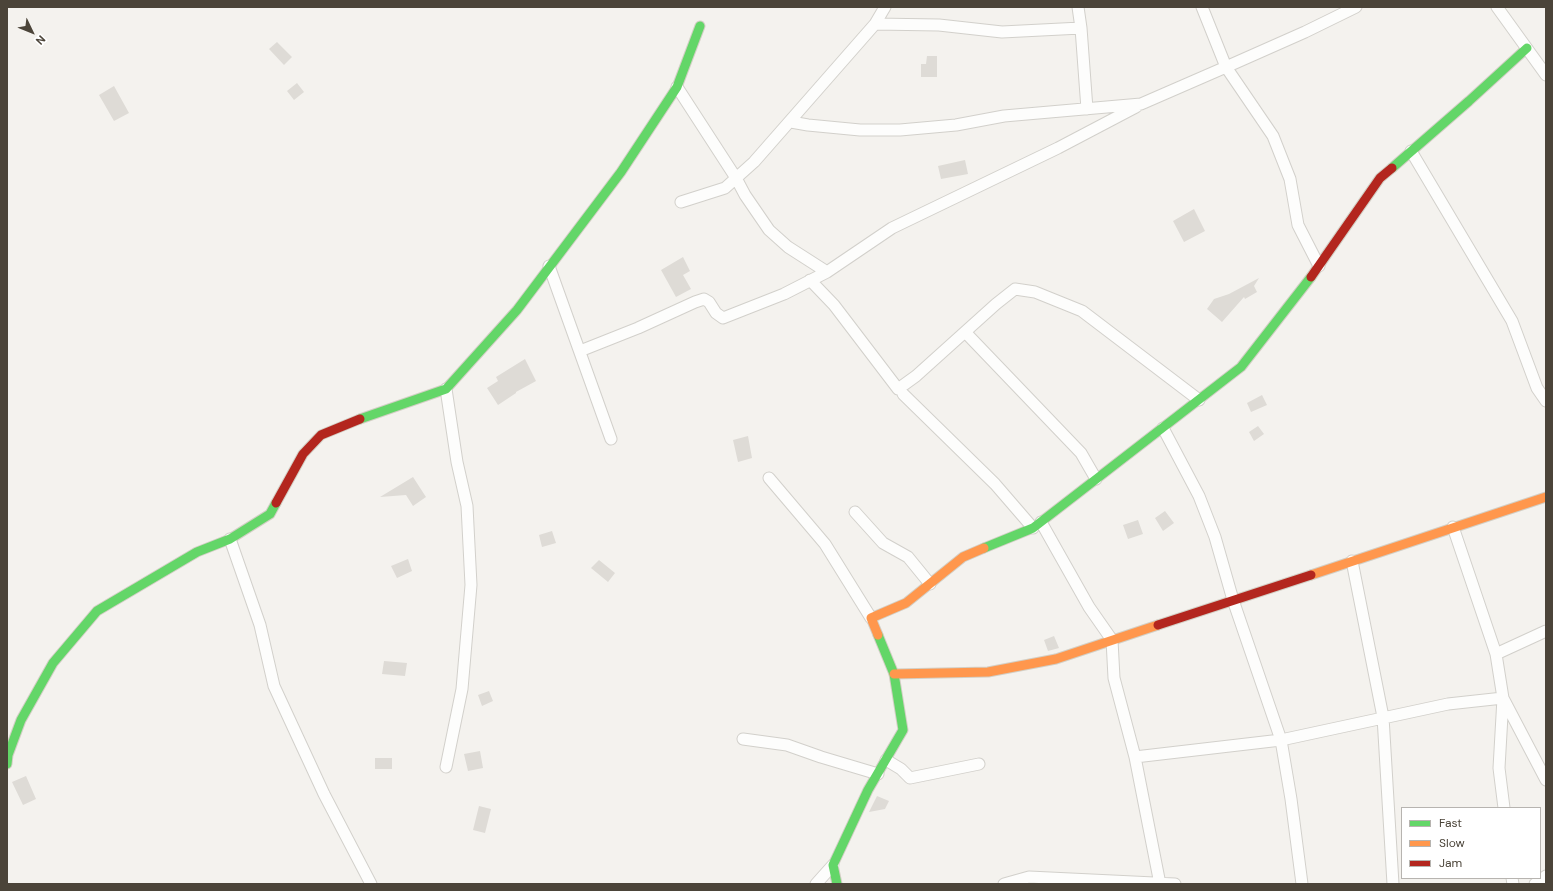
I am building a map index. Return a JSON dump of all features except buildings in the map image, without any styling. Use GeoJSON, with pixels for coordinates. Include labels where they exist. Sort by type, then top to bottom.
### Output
{"type":"FeatureCollection","features":[{"type":"Feature","properties":{"kind":"street"},"geometry":{"type":"LineString","coordinates":[[681,202],[725,188],[754,162],[791,122],[875,24],[885,7]]}},
{"type":"Feature","properties":{"kind":"street"},"geometry":{"type":"LineString","coordinates":[[1078,7],[1082,28],[1087,109]]}},
{"type":"Feature","properties":{"kind":"street"},"geometry":{"type":"LineString","coordinates":[[1202,7],[1226,67],[1273,136],[1290,179],[1298,225],[1319,266]]}},
{"type":"Feature","properties":{"kind":"street"},"geometry":{"type":"LineString","coordinates":[[580,351],[638,328],[695,302],[704,300],[710,302],[716,313],[723,318],[784,294],[826,272],[892,228],[1058,148],[1141,104],[1305,32],[1356,7]]}},
{"type":"Feature","properties":{"kind":"street"},"geometry":{"type":"LineString","coordinates":[[1496,7],[1546,75]]}},
{"type":"Feature","properties":{"kind":"street"},"geometry":{"type":"LineString","coordinates":[[875,24],[938,25],[1002,32],[1082,28]]}},
{"type":"Feature","properties":{"kind":"street"},"geometry":{"type":"LineString","coordinates":[[7,764],[8,755],[21,720],[53,663],[97,610],[197,552],[230,539],[270,514],[303,454],[321,435],[353,421],[446,388],[517,310],[621,172],[677,87],[700,26]]}},
{"type":"Feature","properties":{"kind":"street"},"geometry":{"type":"LineString","coordinates":[[871,618],[906,602],[963,557],[1037,525],[1241,367],[1319,266],[1380,178],[1469,101],[1527,48]]}},
{"type":"Feature","properties":{"kind":"street"},"geometry":{"type":"LineString","coordinates":[[677,87],[736,178],[744,195],[769,230],[788,247],[826,272]]}},
{"type":"Feature","properties":{"kind":"street"},"geometry":{"type":"LineString","coordinates":[[791,122],[860,130],[900,130],[956,124],[1004,116],[1141,104]]}},
{"type":"Feature","properties":{"kind":"street"},"geometry":{"type":"LineString","coordinates":[[1412,151],[1512,321],[1537,388],[1546,401]]}},
{"type":"Feature","properties":{"kind":"street"},"geometry":{"type":"LineString","coordinates":[[550,266],[611,439]]}},
{"type":"Feature","properties":{"kind":"street"},"geometry":{"type":"LineString","coordinates":[[810,280],[834,305],[898,389],[916,376],[1015,289],[1035,292],[1082,311],[1199,400]]}},
{"type":"Feature","properties":{"kind":"street"},"geometry":{"type":"LineString","coordinates":[[965,332],[1081,453],[1096,479]]}},
{"type":"Feature","properties":{"kind":"street"},"geometry":{"type":"LineString","coordinates":[[446,388],[457,462],[467,506],[471,585],[462,689],[446,767]]}},
{"type":"Feature","properties":{"kind":"street"},"geometry":{"type":"LineString","coordinates":[[903,394],[1037,525],[1089,608],[1112,640],[1114,678],[1135,756],[1160,883]]}},
{"type":"Feature","properties":{"kind":"street"},"geometry":{"type":"LineString","coordinates":[[1163,428],[1199,496],[1215,537],[1233,600],[1280,740],[1302,884]]}},
{"type":"Feature","properties":{"kind":"street"},"geometry":{"type":"LineString","coordinates":[[769,478],[825,544],[871,618],[894,674],[904,730],[868,790],[833,865],[816,884]]}},
{"type":"Feature","properties":{"kind":"street"},"geometry":{"type":"LineString","coordinates":[[894,674],[988,672],[1056,659],[1546,497]]}},
{"type":"Feature","properties":{"kind":"street"},"geometry":{"type":"LineString","coordinates":[[855,512],[884,543],[908,557],[930,584]]}},
{"type":"Feature","properties":{"kind":"street"},"geometry":{"type":"LineString","coordinates":[[1453,527],[1496,654],[1503,698],[1499,768],[1504,807]]}},
{"type":"Feature","properties":{"kind":"street"},"geometry":{"type":"LineString","coordinates":[[230,539],[260,625],[274,686],[324,794],[371,884]]}},
{"type":"Feature","properties":{"kind":"street"},"geometry":{"type":"LineString","coordinates":[[1352,561],[1384,717],[1394,884]]}},
{"type":"Feature","properties":{"kind":"street"},"geometry":{"type":"LineString","coordinates":[[1496,654],[1546,631]]}},
{"type":"Feature","properties":{"kind":"street"},"geometry":{"type":"LineString","coordinates":[[1135,756],[1280,740],[1448,704],[1503,698]]}},
{"type":"Feature","properties":{"kind":"street"},"geometry":{"type":"LineString","coordinates":[[1503,698],[1546,780]]}},
{"type":"Feature","properties":{"kind":"street"},"geometry":{"type":"LineString","coordinates":[[743,739],[787,745],[878,774]]}},
{"type":"Feature","properties":{"kind":"street"},"geometry":{"type":"LineString","coordinates":[[886,760],[901,769],[910,778],[979,764]]}},
{"type":"Feature","properties":{"kind":"street"},"geometry":{"type":"LineString","coordinates":[[833,865],[837,884]]}},
{"type":"Feature","properties":{"kind":"street"},"geometry":{"type":"LineString","coordinates":[[1535,884],[1546,876]]}},
{"type":"Feature","properties":{"kind":"street"},"geometry":{"type":"LineString","coordinates":[[1004,884],[1028,877],[1175,884]]}},
{"type":"Feature","properties":{"kind":"traffic: fast"},"geometry":{"type":"LineString","coordinates":[[360,419],[446,389],[517,310],[621,172],[677,87],[700,26]]}},
{"type":"Feature","properties":{"kind":"traffic: fast"},"geometry":{"type":"LineString","coordinates":[[1392,168],[1527,48]]}},
{"type":"Feature","properties":{"kind":"traffic: fast"},"geometry":{"type":"LineString","coordinates":[[984,548],[1033,528],[1241,367],[1311,277]]}},
{"type":"Feature","properties":{"kind":"traffic: fast"},"geometry":{"type":"LineString","coordinates":[[7,764],[8,755],[21,720],[53,663],[97,611],[197,552],[230,539],[270,514],[276,503]]}},
{"type":"Feature","properties":{"kind":"traffic: fast"},"geometry":{"type":"LineString","coordinates":[[837,884],[833,865],[868,790],[903,730],[894,674],[878,635]]}},
{"type":"Feature","properties":{"kind":"traffic: slow"},"geometry":{"type":"LineString","coordinates":[[1311,575],[1546,497]]}},
{"type":"Feature","properties":{"kind":"traffic: slow"},"geometry":{"type":"LineString","coordinates":[[878,635],[871,618],[906,603],[963,557],[984,548]]}},
{"type":"Feature","properties":{"kind":"traffic: slow"},"geometry":{"type":"LineString","coordinates":[[894,674],[988,672],[1056,659],[1158,625]]}},
{"type":"Feature","properties":{"kind":"traffic: jam"},"geometry":{"type":"LineString","coordinates":[[1311,277],[1380,178],[1392,168]]}},
{"type":"Feature","properties":{"kind":"traffic: jam"},"geometry":{"type":"LineString","coordinates":[[276,503],[303,454],[321,435],[360,419]]}},
{"type":"Feature","properties":{"kind":"traffic: jam"},"geometry":{"type":"LineString","coordinates":[[1158,625],[1311,575]]}}]}
